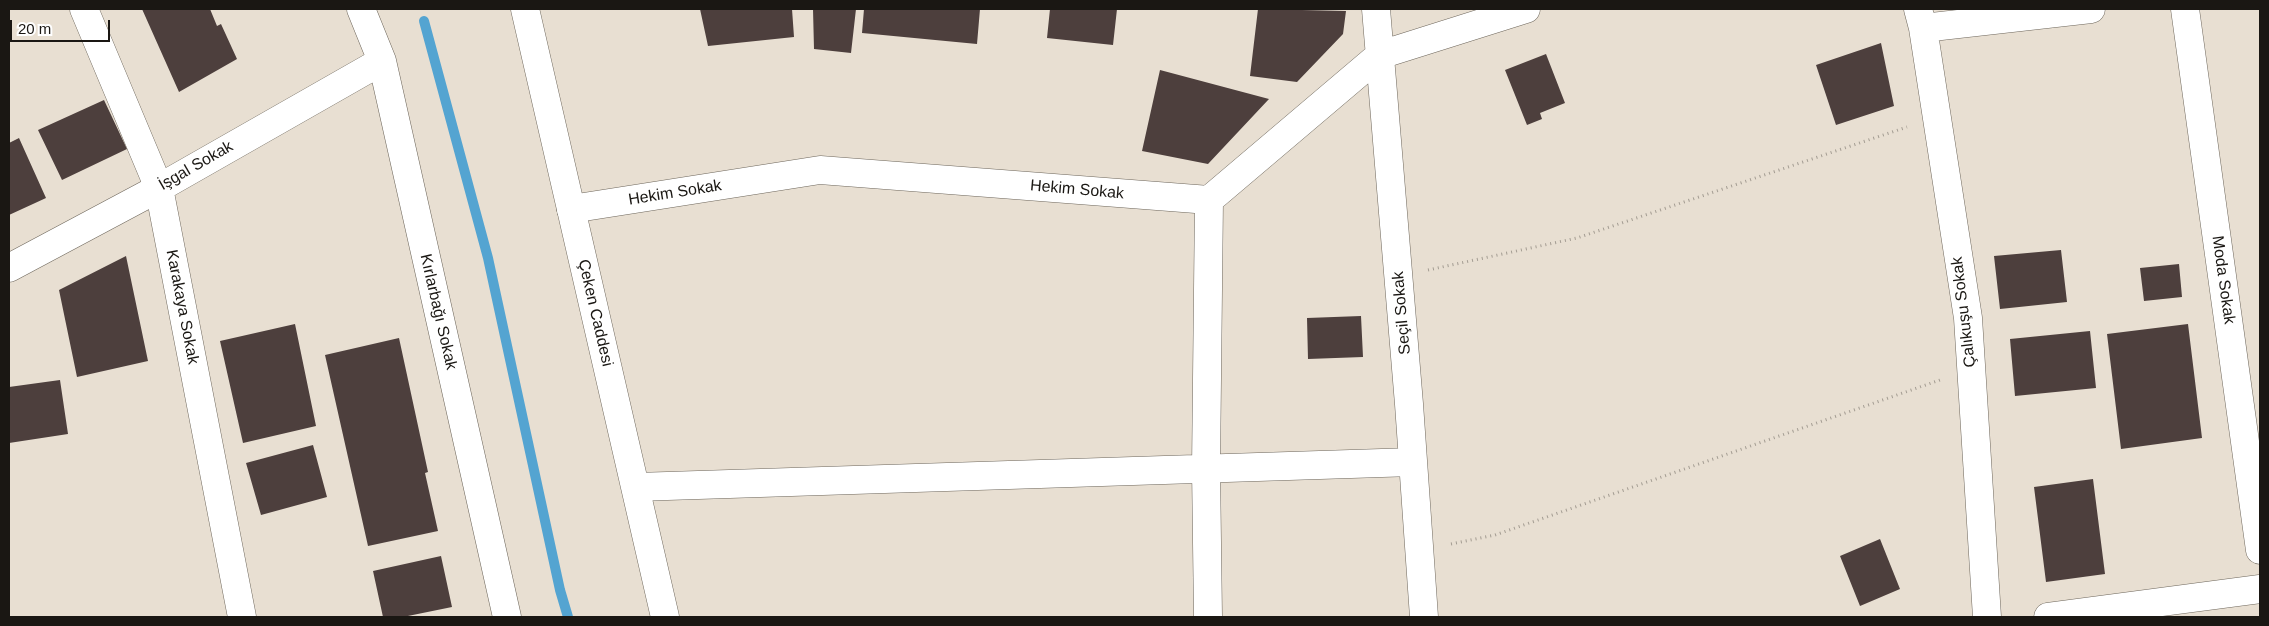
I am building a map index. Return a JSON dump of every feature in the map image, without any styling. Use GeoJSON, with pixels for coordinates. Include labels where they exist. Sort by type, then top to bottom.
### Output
{"type":"FeatureCollection","features":[{"type":"Feature","properties":{"kind":"street","name":"Karakaya Sokak"},"geometry":{"type":"LineString","coordinates":[[84,9],[159,188],[242,617]]}},
{"type":"Feature","properties":{"kind":"street","name":"Kırlarbağı Sokak"},"geometry":{"type":"LineString","coordinates":[[361,9],[382,61],[507,617]]}},
{"type":"Feature","properties":{"kind":"street","name":"Çeken Caddesi"},"geometry":{"type":"LineString","coordinates":[[525,9],[665,617]]}},
{"type":"Feature","properties":{"kind":"street","name":"Seçil Sokak"},"geometry":{"type":"LineString","coordinates":[[1376,9],[1399,277],[1424,617]]}},
{"type":"Feature","properties":{"kind":"street"},"geometry":{"type":"LineString","coordinates":[[1208,617],[1206,468],[1209,200],[1380,55],[1526,9]]}},
{"type":"Feature","properties":{"kind":"street"},"geometry":{"type":"LineString","coordinates":[[1920,18],[2090,9]]}},
{"type":"Feature","properties":{"kind":"street","name":"Moda Sokak"},"geometry":{"type":"LineString","coordinates":[[2185,9],[2260,550]]}},
{"type":"Feature","properties":{"kind":"street","name":"Çalıkuşu Sokak"},"geometry":{"type":"LineString","coordinates":[[1920,18],[1968,318],[1987,617]]}},
{"type":"Feature","properties":{"kind":"street","name":"İşgal Sokak"},"geometry":{"type":"LineString","coordinates":[[9,268],[159,188],[382,61]]}},
{"type":"Feature","properties":{"kind":"street","name":"Hekim Sokak"},"geometry":{"type":"LineString","coordinates":[[571,209],[820,170],[1209,200]]}},
{"type":"Feature","properties":{"kind":"street"},"geometry":{"type":"LineString","coordinates":[[636,487],[1413,462]]}},
{"type":"Feature","properties":{"kind":"street"},"geometry":{"type":"LineString","coordinates":[[2048,617],[2260,589]]}},
{"type":"Feature","properties":{"kind":"path"},"geometry":{"type":"LineString","coordinates":[[1399,277],[1577,238],[1936,117]]}},
{"type":"Feature","properties":{"kind":"path"},"geometry":{"type":"LineString","coordinates":[[1419,550],[1495,535],[1971,369]]}},
{"type":"Feature","properties":{"kind":"building"},"geometry":{"type":"Polygon","coordinates":[[[142,9],[210,9],[217,26],[221,24],[237,59],[179,92],[142,9]]]}},
{"type":"Feature","properties":{"kind":"building"},"geometry":{"type":"Polygon","coordinates":[[[700,9],[792,9],[794,37],[708,46],[700,9]]]}},
{"type":"Feature","properties":{"kind":"building"},"geometry":{"type":"Polygon","coordinates":[[[813,9],[856,9],[851,53],[814,49],[813,9]]]}},
{"type":"Feature","properties":{"kind":"building"},"geometry":{"type":"Polygon","coordinates":[[[864,9],[980,9],[977,44],[862,33],[864,9]]]}},
{"type":"Feature","properties":{"kind":"building"},"geometry":{"type":"Polygon","coordinates":[[[1050,9],[1117,9],[1113,45],[1047,38],[1050,9]]]}},
{"type":"Feature","properties":{"kind":"building"},"geometry":{"type":"Polygon","coordinates":[[[1258,9],[1346,11],[1343,34],[1297,82],[1250,76],[1258,9]]]}},
{"type":"Feature","properties":{"kind":"building"},"geometry":{"type":"Polygon","coordinates":[[[1881,43],[1894,106],[1836,125],[1816,65],[1881,43]]]}},
{"type":"Feature","properties":{"kind":"building"},"geometry":{"type":"Polygon","coordinates":[[[1546,54],[1565,103],[1540,113],[1542,119],[1527,125],[1505,70],[1546,54]]]}},
{"type":"Feature","properties":{"kind":"building"},"geometry":{"type":"Polygon","coordinates":[[[1160,70],[1269,99],[1208,164],[1142,151],[1160,70]]]}},
{"type":"Feature","properties":{"kind":"building"},"geometry":{"type":"Polygon","coordinates":[[[104,100],[127,149],[62,180],[38,130],[104,100]]]}},
{"type":"Feature","properties":{"kind":"building"},"geometry":{"type":"Polygon","coordinates":[[[19,138],[46,198],[9,215],[9,143],[19,138]]]}},
{"type":"Feature","properties":{"kind":"building"},"geometry":{"type":"Polygon","coordinates":[[[2061,250],[2067,302],[2000,309],[1994,256],[2061,250]]]}},
{"type":"Feature","properties":{"kind":"building"},"geometry":{"type":"Polygon","coordinates":[[[126,256],[148,361],[77,377],[59,290],[126,256]]]}},
{"type":"Feature","properties":{"kind":"building"},"geometry":{"type":"Polygon","coordinates":[[[2179,264],[2182,297],[2144,301],[2140,268],[2179,264]]]}},
{"type":"Feature","properties":{"kind":"building"},"geometry":{"type":"Polygon","coordinates":[[[1361,316],[1363,357],[1308,359],[1307,318],[1361,316]]]}},
{"type":"Feature","properties":{"kind":"building"},"geometry":{"type":"Polygon","coordinates":[[[295,324],[316,426],[243,443],[220,341],[295,324]]]}},
{"type":"Feature","properties":{"kind":"building"},"geometry":{"type":"Polygon","coordinates":[[[2188,324],[2202,438],[2121,449],[2107,334],[2188,324]]]}},
{"type":"Feature","properties":{"kind":"building"},"geometry":{"type":"Polygon","coordinates":[[[2090,331],[2096,388],[2015,396],[2010,339],[2090,331]]]}},
{"type":"Feature","properties":{"kind":"building"},"geometry":{"type":"Polygon","coordinates":[[[399,338],[428,472],[425,473],[438,531],[368,546],[325,355],[399,338]]]}},
{"type":"Feature","properties":{"kind":"building"},"geometry":{"type":"Polygon","coordinates":[[[60,380],[68,434],[9,443],[9,387],[60,380]]]}},
{"type":"Feature","properties":{"kind":"building"},"geometry":{"type":"Polygon","coordinates":[[[313,445],[327,497],[261,515],[246,463],[313,445]]]}},
{"type":"Feature","properties":{"kind":"building"},"geometry":{"type":"Polygon","coordinates":[[[2093,479],[2105,574],[2046,582],[2034,487],[2093,479]]]}},
{"type":"Feature","properties":{"kind":"building"},"geometry":{"type":"Polygon","coordinates":[[[1880,539],[1900,589],[1860,606],[1840,556],[1880,539]]]}},
{"type":"Feature","properties":{"kind":"building"},"geometry":{"type":"Polygon","coordinates":[[[441,556],[452,607],[403,617],[383,617],[373,571],[441,556]]]}},
{"type":"Feature","properties":{"kind":"waterway"},"geometry":{"type":"LineString","coordinates":[[424,21],[488,258],[560,590],[568,617]]}}]}
